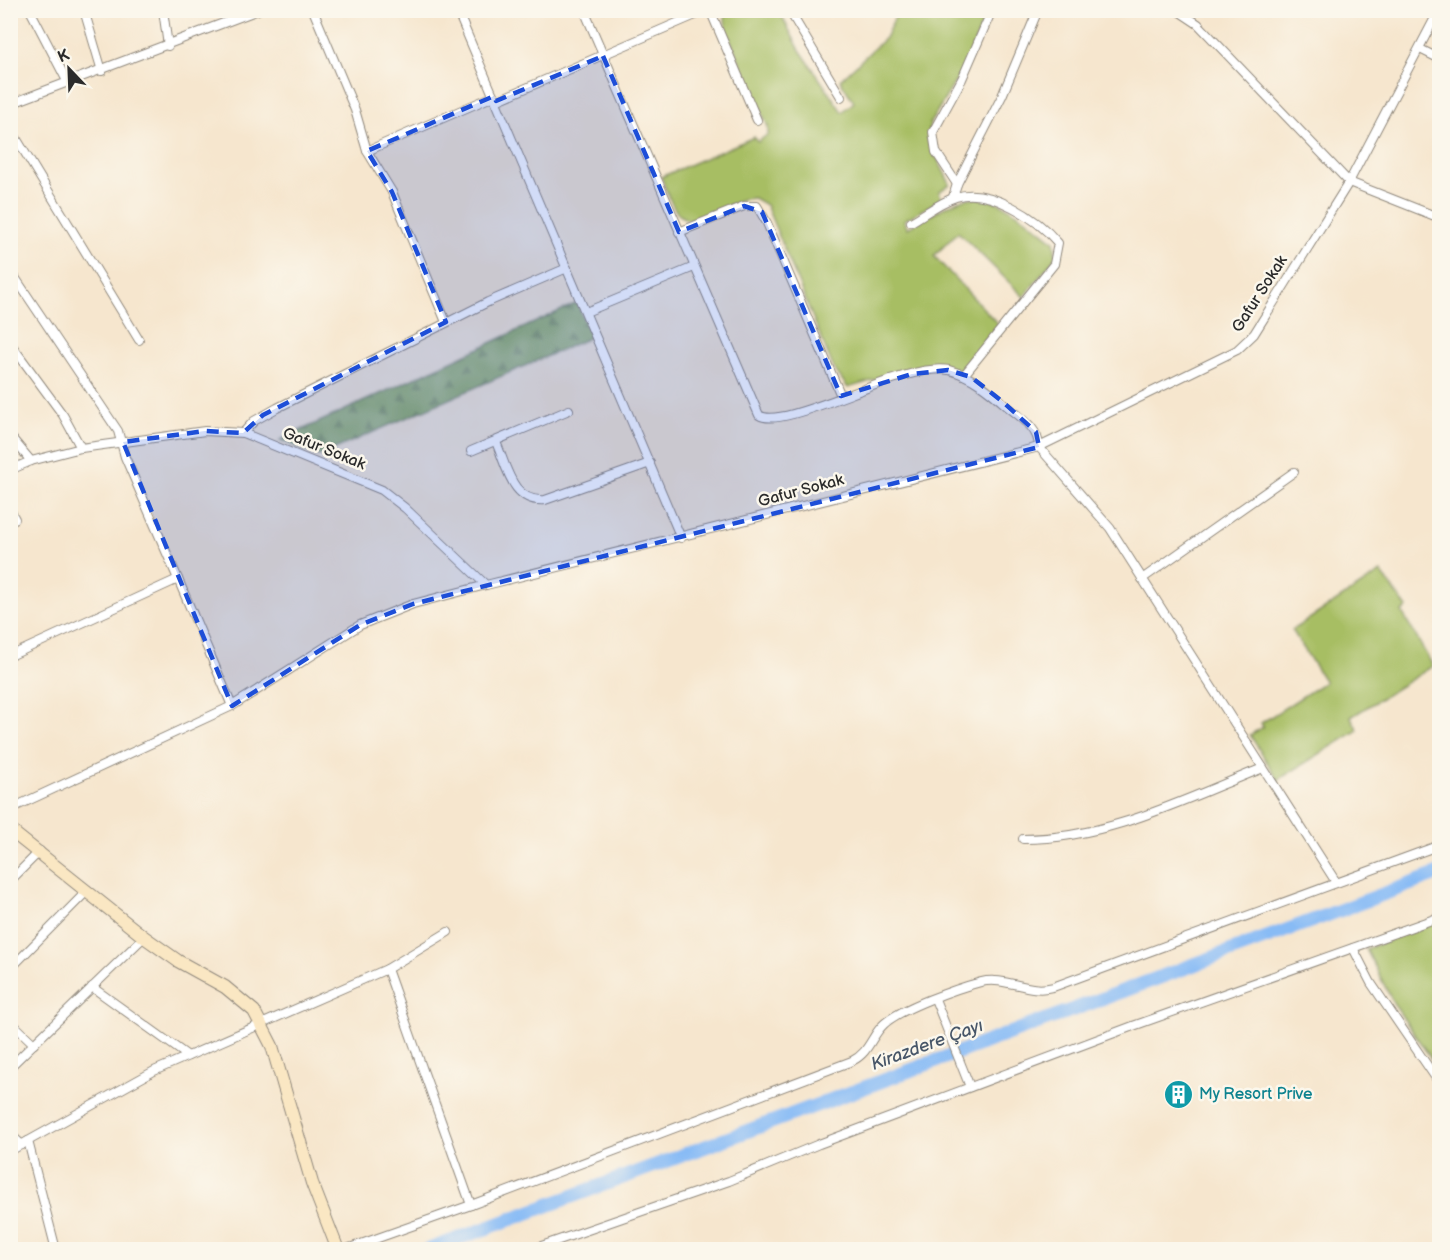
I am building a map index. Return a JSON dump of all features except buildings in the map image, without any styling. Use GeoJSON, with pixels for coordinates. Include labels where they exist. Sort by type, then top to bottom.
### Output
{"type":"FeatureCollection","features":[{"type":"Feature","properties":{"kind":"street"},"geometry":{"type":"LineString","coordinates":[[30,10],[68,83]]}},
{"type":"Feature","properties":{"kind":"street"},"geometry":{"type":"LineString","coordinates":[[84,10],[102,71]]}},
{"type":"Feature","properties":{"kind":"street"},"geometry":{"type":"LineString","coordinates":[[163,10],[168,46]]}},
{"type":"Feature","properties":{"kind":"street"},"geometry":{"type":"LineString","coordinates":[[10,104],[168,46],[235,15],[258,10]]}},
{"type":"Feature","properties":{"kind":"street"},"geometry":{"type":"LineString","coordinates":[[313,10],[355,110],[367,151],[392,192],[446,322]]}},
{"type":"Feature","properties":{"kind":"street"},"geometry":{"type":"LineString","coordinates":[[457,10],[681,538]]}},
{"type":"Feature","properties":{"kind":"street"},"geometry":{"type":"LineString","coordinates":[[584,10],[759,416],[777,419],[841,396],[924,371],[941,369],[977,381],[1036,432],[1040,447],[1110,528],[1336,882]]}},
{"type":"Feature","properties":{"kind":"street"},"geometry":{"type":"LineString","coordinates":[[367,151],[603,56],[709,10],[757,120]]}},
{"type":"Feature","properties":{"kind":"street"},"geometry":{"type":"LineString","coordinates":[[789,10],[841,97]]}},
{"type":"Feature","properties":{"kind":"street"},"geometry":{"type":"LineString","coordinates":[[957,184],[936,152],[933,132],[962,79],[993,10]]}},
{"type":"Feature","properties":{"kind":"street"},"geometry":{"type":"LineString","coordinates":[[953,197],[957,184],[1002,96],[1038,10]]}},
{"type":"Feature","properties":{"kind":"street"},"geometry":{"type":"LineString","coordinates":[[1177,10],[1195,21],[1349,182],[1440,218]]}},
{"type":"Feature","properties":{"kind":"street"},"geometry":{"type":"LineString","coordinates":[[1195,21],[1200,10]]}},
{"type":"Feature","properties":{"kind":"street","name":"Gafur Sokak"},"geometry":{"type":"LineString","coordinates":[[10,470],[31,461],[81,448],[205,431],[243,433],[382,490],[486,585],[1040,447],[1245,345],[1349,182],[1439,10]]}},
{"type":"Feature","properties":{"kind":"street"},"geometry":{"type":"LineString","coordinates":[[1420,49],[1440,59]]}},
{"type":"Feature","properties":{"kind":"street"},"geometry":{"type":"LineString","coordinates":[[10,128],[139,340]]}},
{"type":"Feature","properties":{"kind":"street"},"geometry":{"type":"LineString","coordinates":[[911,222],[953,197],[976,195],[1004,203],[1049,234],[1059,247],[1054,264],[963,375]]}},
{"type":"Feature","properties":{"kind":"street"},"geometry":{"type":"LineString","coordinates":[[679,232],[744,206],[757,206],[767,223],[841,396]]}},
{"type":"Feature","properties":{"kind":"street"},"geometry":{"type":"LineString","coordinates":[[586,312],[694,267]]}},
{"type":"Feature","properties":{"kind":"street"},"geometry":{"type":"LineString","coordinates":[[243,433],[263,415],[446,322],[567,268]]}},
{"type":"Feature","properties":{"kind":"street"},"geometry":{"type":"LineString","coordinates":[[10,270],[112,420],[123,442],[125,457],[232,706]]}},
{"type":"Feature","properties":{"kind":"street"},"geometry":{"type":"LineString","coordinates":[[10,343],[63,415],[81,448]]}},
{"type":"Feature","properties":{"kind":"street"},"geometry":{"type":"LineString","coordinates":[[471,451],[569,410]]}},
{"type":"Feature","properties":{"kind":"street"},"geometry":{"type":"LineString","coordinates":[[10,436],[31,461]]}},
{"type":"Feature","properties":{"kind":"street"},"geometry":{"type":"LineString","coordinates":[[496,442],[516,488],[522,496],[532,501],[545,500],[650,463]]}},
{"type":"Feature","properties":{"kind":"street"},"geometry":{"type":"LineString","coordinates":[[1142,579],[1294,472]]}},
{"type":"Feature","properties":{"kind":"street"},"geometry":{"type":"LineString","coordinates":[[10,510],[15,519]]}},
{"type":"Feature","properties":{"kind":"street"},"geometry":{"type":"LineString","coordinates":[[10,656],[178,579]]}},
{"type":"Feature","properties":{"kind":"street"},"geometry":{"type":"LineString","coordinates":[[10,809],[232,706],[360,625],[413,604],[486,585]]}},
{"type":"Feature","properties":{"kind":"street"},"geometry":{"type":"LineString","coordinates":[[1023,839],[1058,838],[1101,830],[1263,768]]}},
{"type":"Feature","properties":{"kind":"street"},"geometry":{"type":"LineString","coordinates":[[10,830],[40,851],[144,937],[178,961],[235,994],[254,1011],[263,1025],[276,1056],[319,1206],[338,1250]]}},
{"type":"Feature","properties":{"kind":"street"},"geometry":{"type":"LineString","coordinates":[[344,1250],[471,1205],[852,1061],[866,1053],[884,1024],[901,1013],[937,1003],[967,986],[993,980],[1035,989],[1053,987],[1440,845]]}},
{"type":"Feature","properties":{"kind":"street"},"geometry":{"type":"LineString","coordinates":[[10,881],[40,851]]}},
{"type":"Feature","properties":{"kind":"street"},"geometry":{"type":"LineString","coordinates":[[10,969],[88,890]]}},
{"type":"Feature","properties":{"kind":"street"},"geometry":{"type":"LineString","coordinates":[[530,1250],[729,1181],[968,1083],[1440,917]]}},
{"type":"Feature","properties":{"kind":"street"},"geometry":{"type":"LineString","coordinates":[[10,1151],[154,1071],[387,969],[448,932]]}},
{"type":"Feature","properties":{"kind":"street"},"geometry":{"type":"LineString","coordinates":[[10,1067],[144,937]]}},
{"type":"Feature","properties":{"kind":"street"},"geometry":{"type":"LineString","coordinates":[[1353,948],[1377,991],[1440,1084]]}},
{"type":"Feature","properties":{"kind":"street"},"geometry":{"type":"LineString","coordinates":[[387,969],[471,1205]]}},
{"type":"Feature","properties":{"kind":"street"},"geometry":{"type":"LineString","coordinates":[[92,987],[188,1056]]}},
{"type":"Feature","properties":{"kind":"street"},"geometry":{"type":"LineString","coordinates":[[937,1003],[968,1083]]}},
{"type":"Feature","properties":{"kind":"street"},"geometry":{"type":"LineString","coordinates":[[10,1021],[34,1044]]}},
{"type":"Feature","properties":{"kind":"street"},"geometry":{"type":"LineString","coordinates":[[10,1134],[25,1143],[56,1250]]}},
{"type":"Feature","properties":{"kind":"highlighted area"},"geometry":{"type":"Polygon","coordinates":[[[603,56],[679,232],[744,206],[762,212],[841,396],[912,374],[948,370],[971,377],[1003,402],[1036,432],[1039,447],[413,604],[360,625],[232,706],[123,442],[205,431],[243,433],[263,415],[446,322],[392,192],[367,151],[494,96],[496,101],[603,56]]]}},
{"type":"Feature","properties":{"kind":"green space"},"geometry":{"type":"Polygon","coordinates":[[[729,11],[779,11],[800,50],[842,112],[854,102],[840,80],[885,38],[898,11],[987,11],[965,66],[930,123],[928,140],[950,184],[939,192],[942,199],[904,220],[908,228],[939,210],[971,198],[997,202],[1022,216],[1054,241],[1056,256],[1024,297],[958,232],[934,256],[999,325],[961,370],[928,364],[848,388],[834,369],[766,205],[754,198],[745,199],[693,220],[686,219],[676,211],[661,177],[754,137],[758,142],[768,134],[768,127],[726,30],[725,18],[729,11]]]}},
{"type":"Feature","properties":{"kind":"green space"},"geometry":{"type":"Polygon","coordinates":[[[577,303],[591,337],[319,456],[280,440],[577,303]]]}},
{"type":"Feature","properties":{"kind":"green space"},"geometry":{"type":"Polygon","coordinates":[[[1381,572],[1407,608],[1402,612],[1433,666],[1351,717],[1358,730],[1278,780],[1250,735],[1263,727],[1261,723],[1325,682],[1292,630],[1381,572]]]}},
{"type":"Feature","properties":{"kind":"green space"},"geometry":{"type":"Polygon","coordinates":[[[1439,921],[1439,1070],[1395,1006],[1366,949],[1439,921]]]}},
{"type":"Feature","properties":{"kind":"waterway","name":"Kirazdere Çayı"},"geometry":{"type":"LineString","coordinates":[[428,1250],[1440,873]]}},
{"type":"Feature","properties":{"kind":"place","name":"My Resort Prive"},"geometry":{"type":"Point","coordinates":[1178,1094]}}]}
